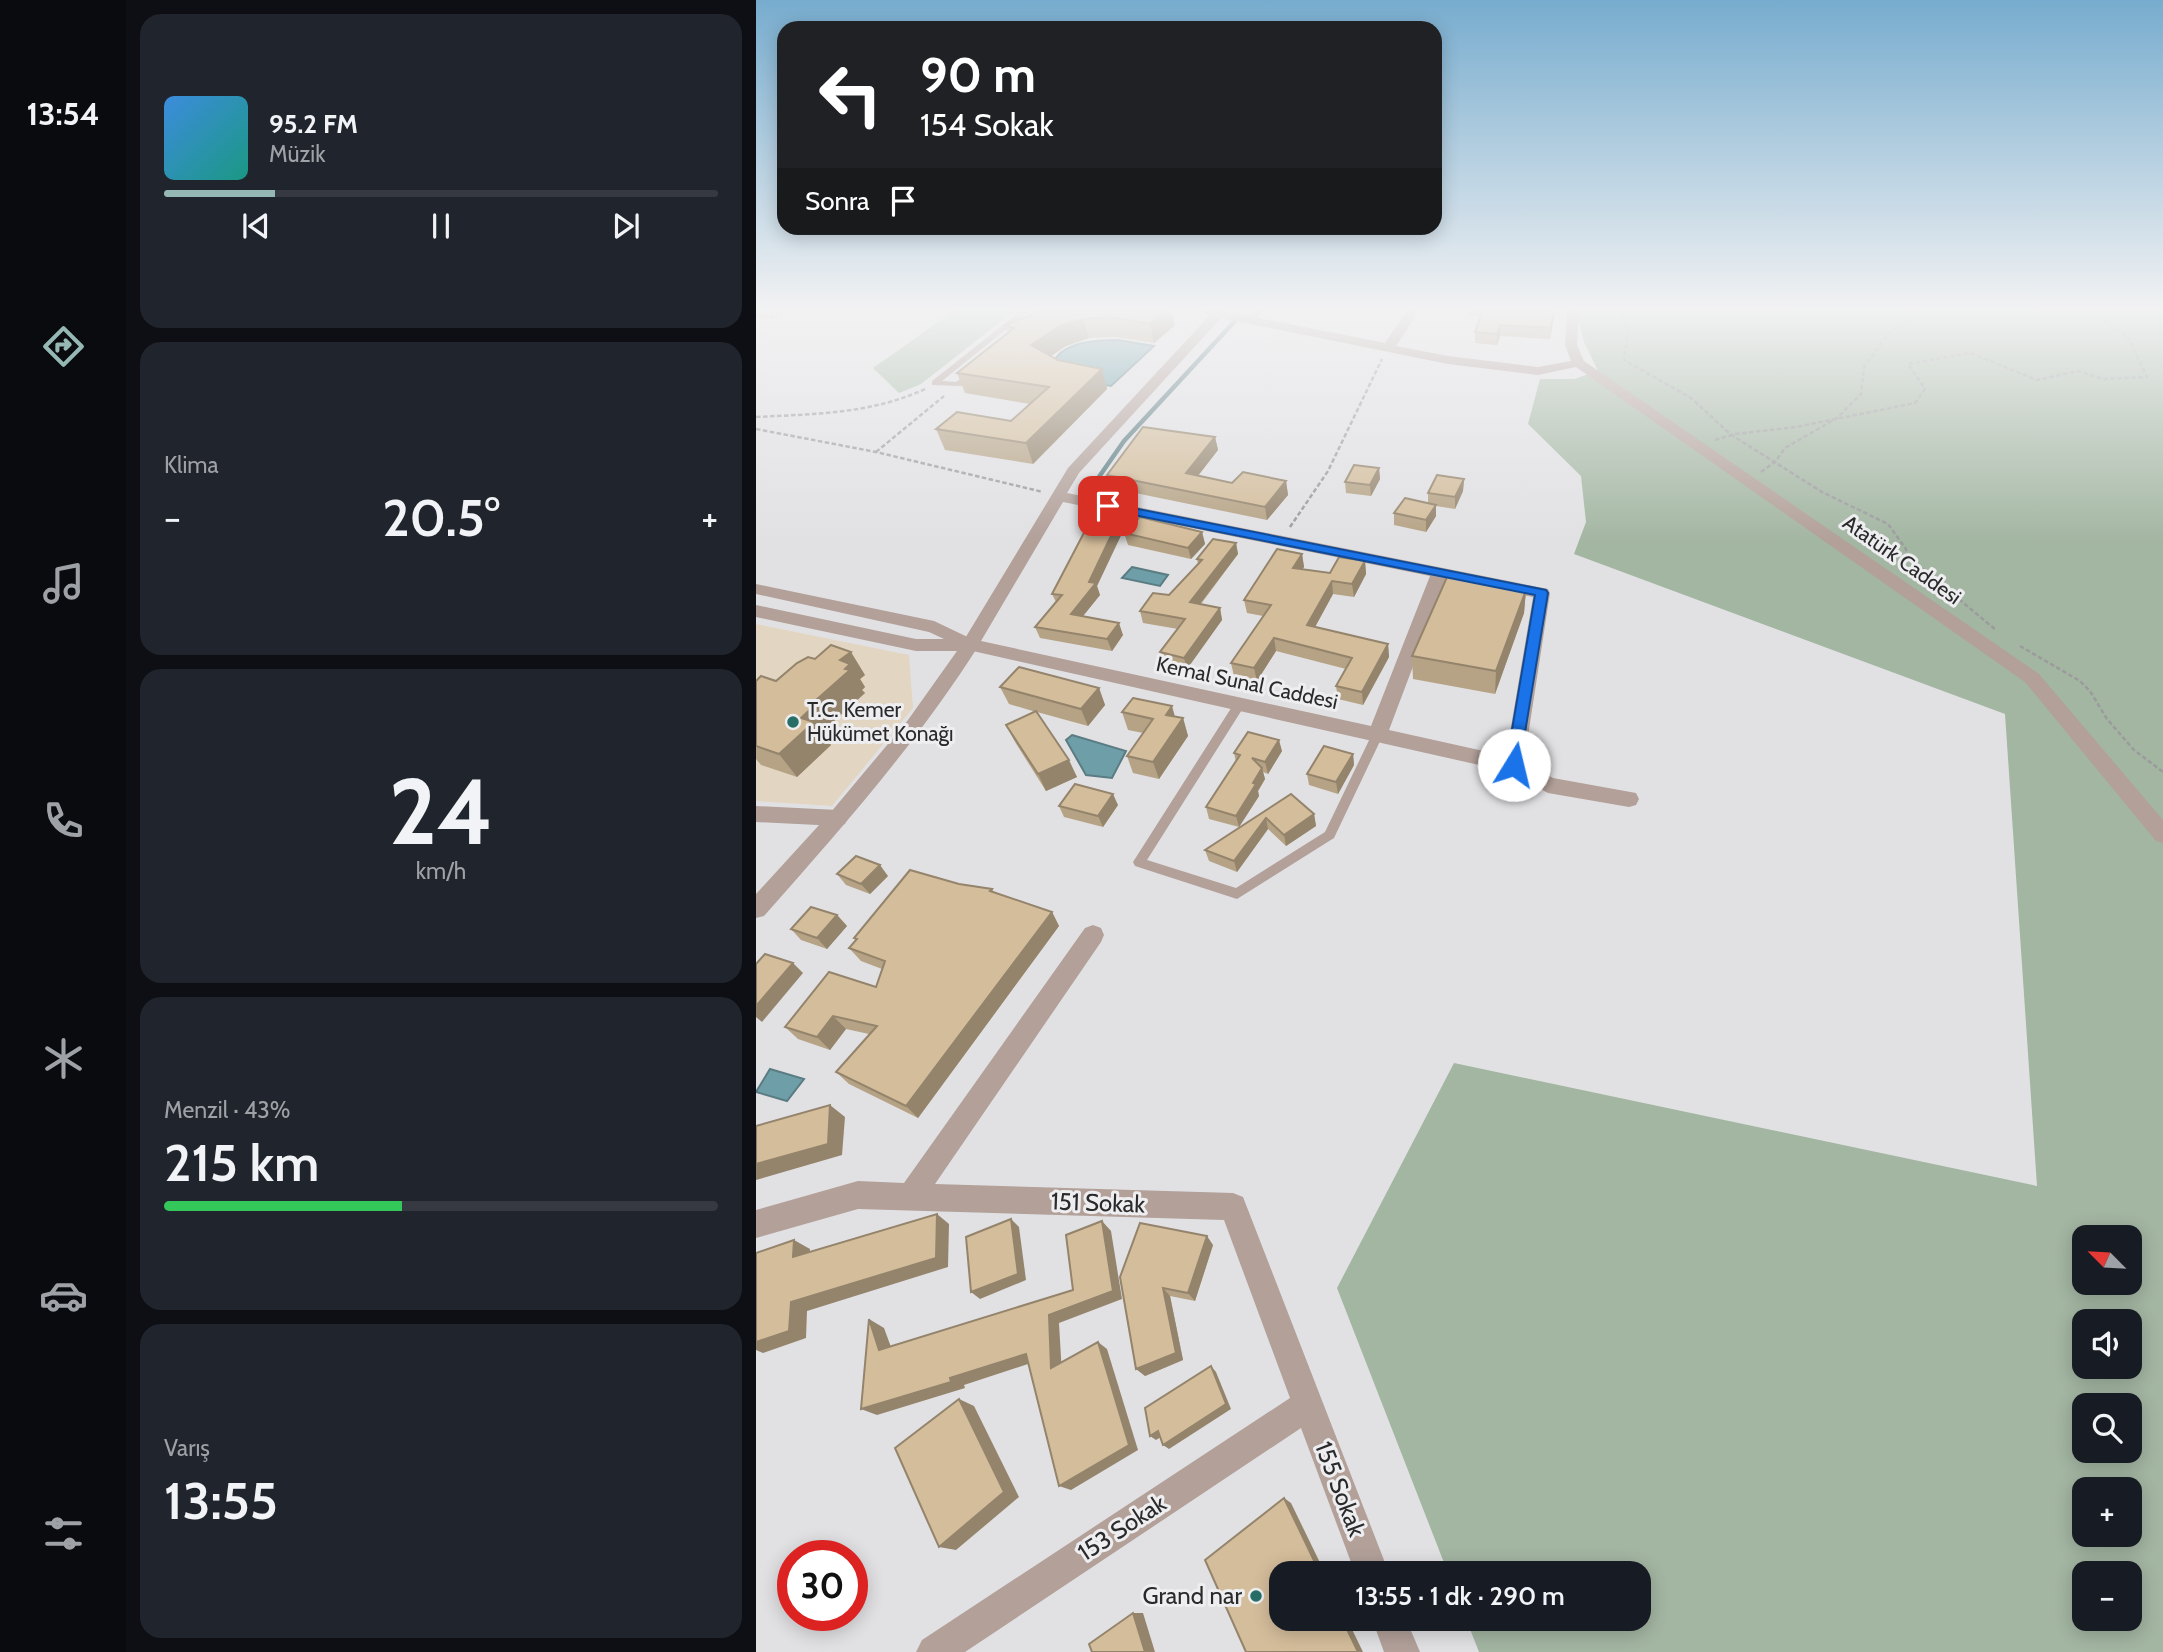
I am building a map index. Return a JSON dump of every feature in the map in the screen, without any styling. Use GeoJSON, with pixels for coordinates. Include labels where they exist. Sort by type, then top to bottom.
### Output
{"type":"FeatureCollection","features":[{"type":"Feature","properties":{"kind":"street"},"geometry":{"type":"LineString","coordinates":[[756,909],[838,818],[915,725],[970,645],[1073,471],[1147,388]]}},
{"type":"Feature","properties":{"kind":"street","name":"Atatürk Caddesi"},"geometry":{"type":"LineString","coordinates":[[1614,388],[2032,678],[2163,835]]}},
{"type":"Feature","properties":{"kind":"street"},"geometry":{"type":"LineString","coordinates":[[1058,496],[1542,593],[1510,768]]}},
{"type":"Feature","properties":{"kind":"street"},"geometry":{"type":"LineString","coordinates":[[1377,735],[1440,572]]}},
{"type":"Feature","properties":{"kind":"street","name":"Kemal Sunal Caddesi"},"geometry":{"type":"LineString","coordinates":[[756,589],[934,626],[970,645]]}},
{"type":"Feature","properties":{"kind":"street"},"geometry":{"type":"LineString","coordinates":[[833,627],[853,610]]}},
{"type":"Feature","properties":{"kind":"street","name":"Kemal Sunal Caddesi"},"geometry":{"type":"LineString","coordinates":[[756,611],[916,645],[970,645],[1377,735],[1510,768],[1548,785],[1629,799]]}},
{"type":"Feature","properties":{"kind":"street"},"geometry":{"type":"LineString","coordinates":[[756,814],[838,818]]}},
{"type":"Feature","properties":{"kind":"street"},"geometry":{"type":"LineString","coordinates":[[910,1197],[1093,935]]}},
{"type":"Feature","properties":{"kind":"street","name":"151 Sokak"},"geometry":{"type":"LineString","coordinates":[[756,1224],[858,1195],[1233,1207],[1309,1404]]}},
{"type":"Feature","properties":{"kind":"street","name":"155 Sokak"},"geometry":{"type":"LineString","coordinates":[[1309,1404],[1368,1561]]}},
{"type":"Feature","properties":{"kind":"street","name":"153 Sokak"},"geometry":{"type":"LineString","coordinates":[[934,1652],[1309,1404]]}},
{"type":"Feature","properties":{"kind":"street"},"geometry":{"type":"LineString","coordinates":[[1394,1631],[1402,1652]]}},
{"type":"Feature","properties":{"kind":"lane"},"geometry":{"type":"LineString","coordinates":[[1239,705],[1139,862],[1237,894],[1331,835],[1377,735]]}},
{"type":"Feature","properties":{"kind":"path"},"geometry":{"type":"LineString","coordinates":[[756,417],[838,411],[906,399],[926,388]]}},
{"type":"Feature","properties":{"kind":"path"},"geometry":{"type":"LineString","coordinates":[[876,452],[953,388]]}},
{"type":"Feature","properties":{"kind":"path"},"geometry":{"type":"LineString","coordinates":[[1282,541],[1328,471],[1367,388]]}},
{"type":"Feature","properties":{"kind":"path"},"geometry":{"type":"LineString","coordinates":[[1674,388],[1691,398],[1730,433],[1822,492],[1888,524],[1906,550],[1907,556],[2000,633]]}},
{"type":"Feature","properties":{"kind":"path"},"geometry":{"type":"LineString","coordinates":[[1748,482],[1775,462],[1785,448],[1837,418],[1861,394],[1862,388]]}},
{"type":"Feature","properties":{"kind":"path"},"geometry":{"type":"LineString","coordinates":[[1698,447],[1730,433],[1798,427],[1884,406],[1915,403],[1924,388]]}},
{"type":"Feature","properties":{"kind":"path"},"geometry":{"type":"LineString","coordinates":[[756,429],[876,452],[1058,496]]}},
{"type":"Feature","properties":{"kind":"path"},"geometry":{"type":"LineString","coordinates":[[2012,641],[2080,681],[2090,691],[2107,719],[2134,750],[2163,772]]}},
{"type":"Feature","properties":{"kind":"shaded area"},"geometry":{"type":"Polygon","coordinates":[[[756,624],[909,655],[913,708],[832,806],[756,801],[756,624]]]}},
{"type":"Feature","properties":{"kind":"green space"},"geometry":{"type":"Polygon","coordinates":[[[894,388],[911,388],[899,393],[894,388]]]}},
{"type":"Feature","properties":{"kind":"green space"},"geometry":{"type":"Polygon","coordinates":[[[1538,388],[2163,388],[2163,1652],[1479,1652],[1471,1631],[1651,1631],[1651,1561],[1443,1561],[1337,1288],[1454,1063],[2037,1186],[2005,714],[1574,554],[1586,522],[1581,476],[1528,424],[1538,388]]]}},
{"type":"Feature","properties":{"kind":"water"},"geometry":{"type":"Polygon","coordinates":[[[1132,567],[1168,575],[1160,586],[1122,578],[1132,567]]]}},
{"type":"Feature","properties":{"kind":"water"},"geometry":{"type":"Polygon","coordinates":[[[1072,735],[1126,751],[1112,778],[1086,775],[1066,740],[1072,735]]]}},
{"type":"Feature","properties":{"kind":"water"},"geometry":{"type":"Polygon","coordinates":[[[770,1069],[804,1079],[787,1101],[756,1092],[770,1069]]]}},
{"type":"Feature","properties":{"kind":"building"},"geometry":{"type":"Polygon","coordinates":[[[1048,388],[1082,388],[1026,443],[936,429],[957,412],[1011,421],[1048,388]]]}},
{"type":"Feature","properties":{"kind":"building"},"geometry":{"type":"Polygon","coordinates":[[[1143,427],[1215,437],[1186,473],[1232,483],[1243,472],[1286,481],[1265,507],[1107,475],[1143,427]]]}},
{"type":"Feature","properties":{"kind":"building"},"geometry":{"type":"Polygon","coordinates":[[[1354,465],[1379,468],[1370,485],[1345,482],[1354,465]]]}},
{"type":"Feature","properties":{"kind":"building"},"geometry":{"type":"Polygon","coordinates":[[[1437,475],[1464,479],[1455,497],[1428,493],[1437,475]]]}},
{"type":"Feature","properties":{"kind":"building"},"geometry":{"type":"Polygon","coordinates":[[[1405,498],[1436,505],[1426,520],[1394,513],[1405,498]]]}},
{"type":"Feature","properties":{"kind":"building"},"geometry":{"type":"Polygon","coordinates":[[[1097,512],[1120,517],[1089,582],[1096,583],[1071,614],[1119,623],[1107,639],[1035,627],[1062,595],[1052,594],[1087,527],[1082,526],[1097,512]]]}},
{"type":"Feature","properties":{"kind":"building"},"geometry":{"type":"Polygon","coordinates":[[[1140,517],[1202,532],[1188,548],[1124,533],[1140,517]]]}},
{"type":"Feature","properties":{"kind":"building"},"geometry":{"type":"Polygon","coordinates":[[[1213,539],[1236,543],[1190,602],[1220,608],[1184,658],[1160,652],[1185,619],[1140,611],[1153,593],[1169,595],[1202,560],[1197,559],[1213,539]]]}},
{"type":"Feature","properties":{"kind":"building"},"geometry":{"type":"Polygon","coordinates":[[[1277,549],[1302,554],[1293,568],[1330,573],[1339,557],[1365,561],[1352,584],[1332,581],[1307,625],[1388,644],[1362,692],[1336,686],[1352,658],[1274,638],[1254,668],[1231,663],[1271,605],[1244,600],[1277,549]]]}},
{"type":"Feature","properties":{"kind":"building"},"geometry":{"type":"Polygon","coordinates":[[[1447,577],[1526,590],[1496,671],[1412,656],[1447,577]]]}},
{"type":"Feature","properties":{"kind":"building"},"geometry":{"type":"Polygon","coordinates":[[[831,645],[851,652],[840,660],[850,664],[845,669],[850,670],[816,700],[819,701],[801,718],[814,722],[779,754],[756,746],[756,681],[761,676],[776,681],[797,663],[808,657],[815,659],[831,645]]]}},
{"type":"Feature","properties":{"kind":"building"},"geometry":{"type":"Polygon","coordinates":[[[1019,667],[1099,688],[1081,709],[1000,687],[1019,667]]]}},
{"type":"Feature","properties":{"kind":"building"},"geometry":{"type":"Polygon","coordinates":[[[1133,698],[1172,706],[1166,715],[1183,718],[1153,762],[1127,756],[1153,719],[1122,712],[1133,698]]]}},
{"type":"Feature","properties":{"kind":"building"},"geometry":{"type":"Polygon","coordinates":[[[1036,711],[1069,760],[1038,774],[1006,725],[1036,711]]]}},
{"type":"Feature","properties":{"kind":"building"},"geometry":{"type":"Polygon","coordinates":[[[1248,732],[1279,740],[1265,762],[1252,758],[1262,768],[1253,783],[1256,784],[1236,816],[1206,807],[1240,755],[1234,753],[1248,732]]]}},
{"type":"Feature","properties":{"kind":"building"},"geometry":{"type":"Polygon","coordinates":[[[1324,746],[1353,754],[1336,782],[1307,774],[1324,746]]]}},
{"type":"Feature","properties":{"kind":"building"},"geometry":{"type":"Polygon","coordinates":[[[1075,784],[1113,794],[1098,816],[1059,806],[1075,784]]]}},
{"type":"Feature","properties":{"kind":"building"},"geometry":{"type":"Polygon","coordinates":[[[1291,794],[1314,814],[1284,835],[1266,818],[1234,861],[1205,850],[1291,794]]]}},
{"type":"Feature","properties":{"kind":"building"},"geometry":{"type":"Polygon","coordinates":[[[856,856],[880,865],[861,884],[837,874],[856,856]]]}},
{"type":"Feature","properties":{"kind":"building"},"geometry":{"type":"Polygon","coordinates":[[[910,870],[959,884],[992,889],[990,891],[1052,912],[906,1106],[836,1072],[877,1026],[833,1016],[817,1037],[785,1027],[829,972],[876,987],[885,961],[849,948],[857,939],[854,938],[910,870]]]}},
{"type":"Feature","properties":{"kind":"building"},"geometry":{"type":"Polygon","coordinates":[[[811,907],[837,915],[817,938],[791,929],[811,907]]]}},
{"type":"Feature","properties":{"kind":"building"},"geometry":{"type":"Polygon","coordinates":[[[765,954],[793,963],[756,1006],[756,964],[765,954]]]}},
{"type":"Feature","properties":{"kind":"building"},"geometry":{"type":"Polygon","coordinates":[[[830,1105],[828,1144],[756,1164],[756,1126],[830,1105]]]}},
{"type":"Feature","properties":{"kind":"building"},"geometry":{"type":"Polygon","coordinates":[[[937,1214],[936,1258],[791,1302],[789,1331],[756,1342],[756,1253],[794,1240],[793,1257],[937,1214]]]}},
{"type":"Feature","properties":{"kind":"building"},"geometry":{"type":"Polygon","coordinates":[[[1011,1219],[1018,1274],[971,1292],[966,1237],[1011,1219]]]}},
{"type":"Feature","properties":{"kind":"building"},"geometry":{"type":"Polygon","coordinates":[[[1102,1221],[1113,1291],[1049,1315],[1051,1368],[1098,1342],[1129,1445],[1059,1486],[1026,1354],[950,1378],[951,1382],[861,1409],[869,1319],[879,1350],[1073,1290],[1066,1235],[1102,1221]]]}},
{"type":"Feature","properties":{"kind":"building"},"geometry":{"type":"Polygon","coordinates":[[[1140,1223],[1207,1236],[1188,1293],[1163,1288],[1176,1353],[1136,1369],[1120,1277],[1140,1223]]]}},
{"type":"Feature","properties":{"kind":"building"},"geometry":{"type":"Polygon","coordinates":[[[1211,1366],[1226,1404],[1163,1445],[1158,1431],[1150,1436],[1145,1408],[1211,1366]]]}},
{"type":"Feature","properties":{"kind":"building"},"geometry":{"type":"Polygon","coordinates":[[[959,1399],[1004,1492],[939,1547],[895,1448],[959,1399]]]}},
{"type":"Feature","properties":{"kind":"building","name":"Grand nar"},"geometry":{"type":"Polygon","coordinates":[[[1284,1498],[1314,1561],[1269,1561],[1269,1631],[1348,1631],[1358,1652],[1246,1652],[1205,1560],[1284,1498]]]}},
{"type":"Feature","properties":{"kind":"building"},"geometry":{"type":"Polygon","coordinates":[[[1133,1613],[1145,1652],[1092,1652],[1089,1644],[1133,1613]]]}},
{"type":"Feature","properties":{"kind":"waterway"},"geometry":{"type":"LineString","coordinates":[[1094,484],[1124,441],[1173,388]]}},
{"type":"Feature","properties":{"kind":"place","name":"T.C. Kemer Hükümet Konağı"},"geometry":{"type":"Point","coordinates":[793,722]}},
{"type":"Feature","properties":{"kind":"place","name":"Grand nar"},"geometry":{"type":"Point","coordinates":[1256,1596]}},
{"type":"Feature","properties":{"kind":"route"},"geometry":{"type":"LineString","coordinates":[[1108,506],[1542,593],[1514,765]]}}]}
